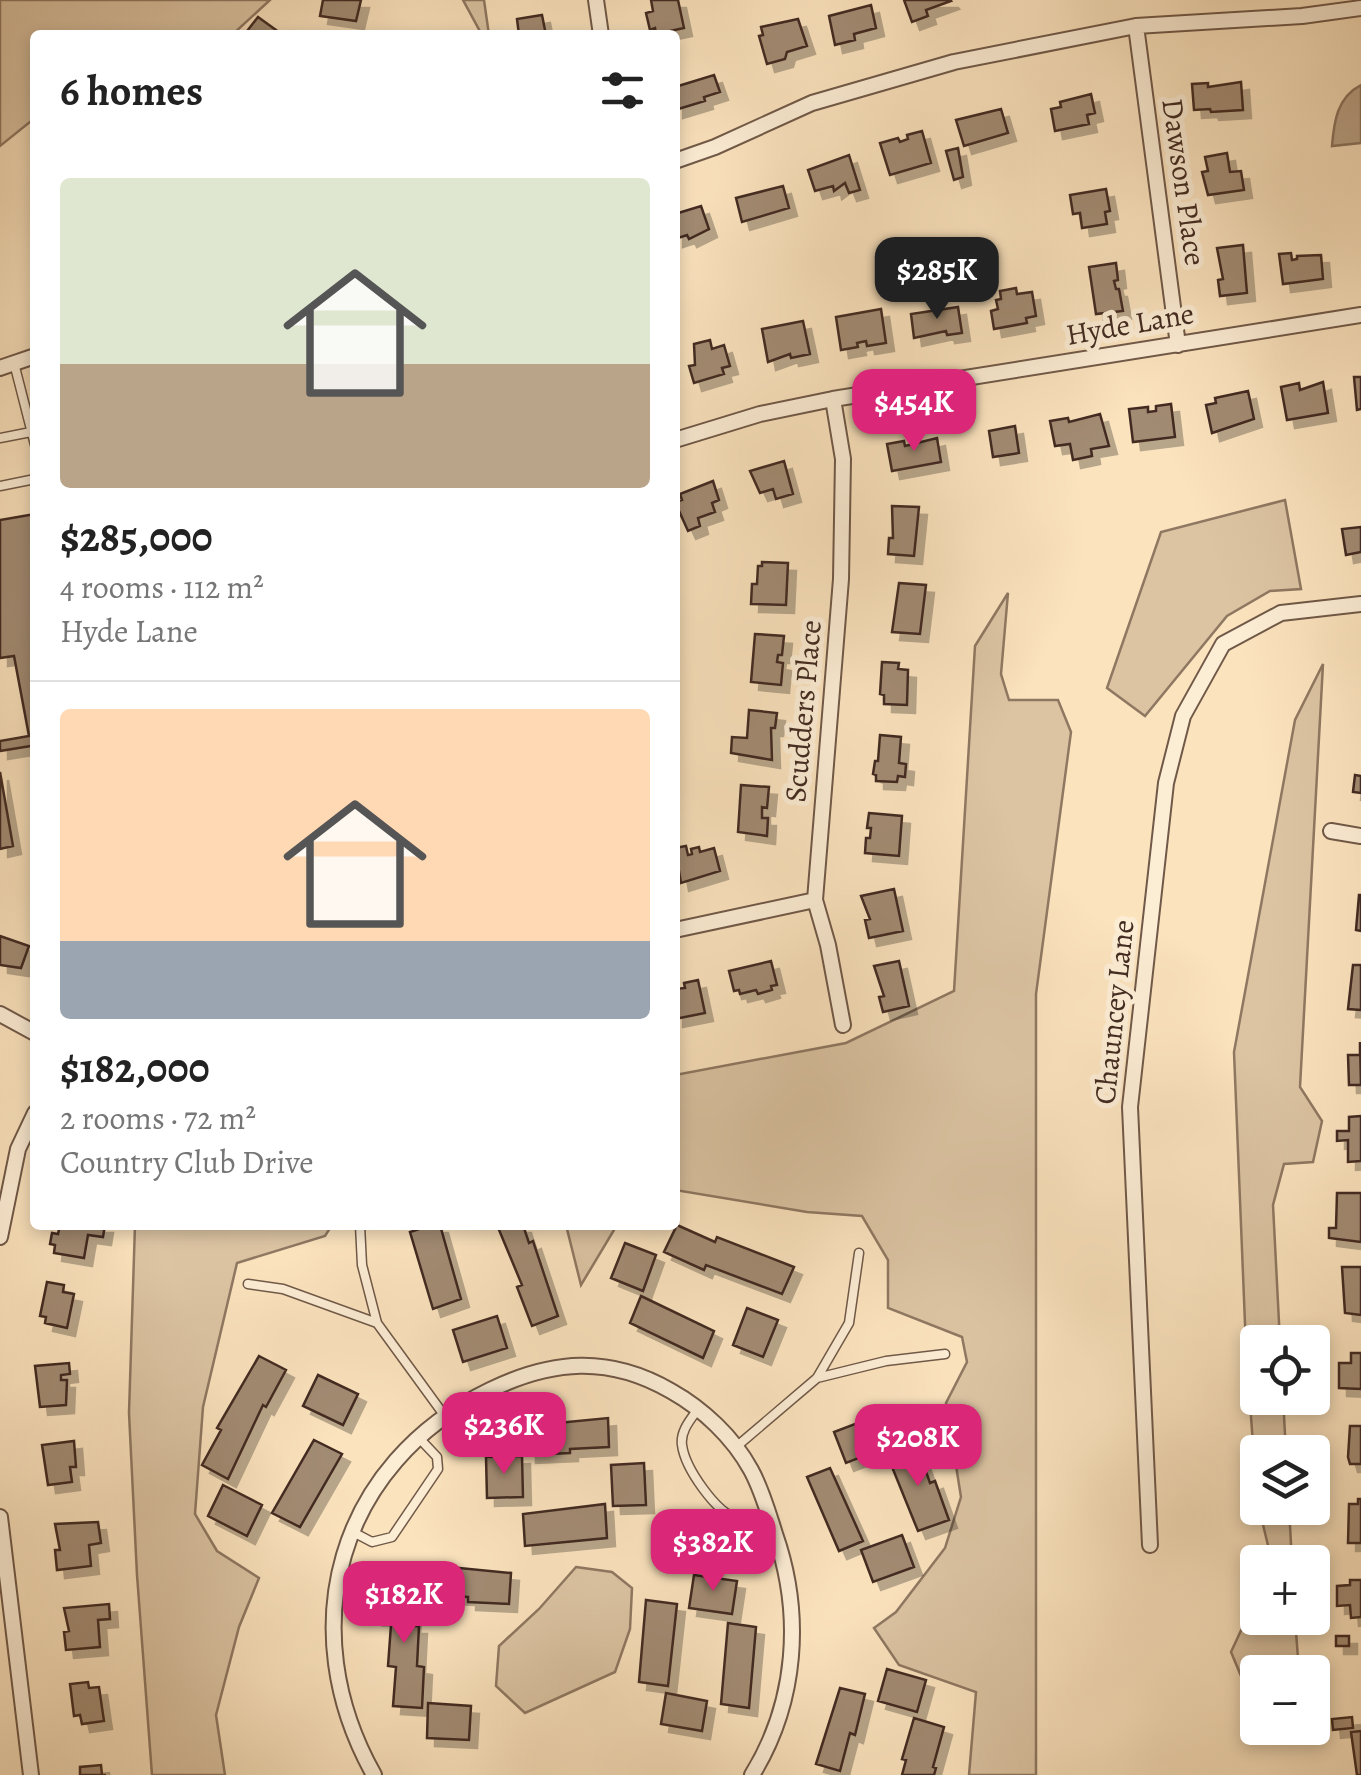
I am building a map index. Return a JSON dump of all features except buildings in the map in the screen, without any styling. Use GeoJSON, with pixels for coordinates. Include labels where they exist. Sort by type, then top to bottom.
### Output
{"type":"FeatureCollection","features":[{"type":"Feature","properties":{"kind":"street"},"geometry":{"type":"LineString","coordinates":[[596,0],[600,30]]}},
{"type":"Feature","properties":{"kind":"street"},"geometry":{"type":"LineString","coordinates":[[680,158],[715,147],[812,103],[954,62],[1041,48],[1136,26],[1302,16],[1361,8]]}},
{"type":"Feature","properties":{"kind":"street","name":"Dawson Place"},"geometry":{"type":"LineString","coordinates":[[1136,26],[1178,344]]}},
{"type":"Feature","properties":{"kind":"street","name":"Hyde Lane"},"geometry":{"type":"LineString","coordinates":[[680,438],[760,414],[833,399],[1361,315]]}},
{"type":"Feature","properties":{"kind":"street","name":"Scudders Place"},"geometry":{"type":"LineString","coordinates":[[833,399],[843,459],[841,579],[816,900],[843,1025]]}},
{"type":"Feature","properties":{"kind":"street","name":"Chauncey Lane"},"geometry":{"type":"LineString","coordinates":[[1150,1544],[1130,1107],[1166,783],[1183,716],[1223,644],[1280,613],[1361,604]]}},
{"type":"Feature","properties":{"kind":"street"},"geometry":{"type":"LineString","coordinates":[[1331,830],[1361,836]]}},
{"type":"Feature","properties":{"kind":"street"},"geometry":{"type":"LineString","coordinates":[[680,929],[816,900]]}},
{"type":"Feature","properties":{"kind":"street"},"geometry":{"type":"LineString","coordinates":[[0,1014],[30,1030]]}},
{"type":"Feature","properties":{"kind":"street"},"geometry":{"type":"LineString","coordinates":[[0,1236],[18,1150],[30,1124]]}},
{"type":"Feature","properties":{"kind":"street"},"geometry":{"type":"LineString","coordinates":[[374,1775],[344,1711],[334,1656],[336,1594],[353,1532],[381,1476],[444,1415],[519,1377],[571,1364],[587,1364],[660,1384],[698,1409],[736,1448],[750,1469],[770,1518],[789,1584],[792,1656],[781,1709],[767,1749],[752,1775]]}},
{"type":"Feature","properties":{"kind":"street"},"geometry":{"type":"LineString","coordinates":[[0,1517],[31,1775]]}},
{"type":"Feature","properties":{"kind":"lane"},"geometry":{"type":"LineString","coordinates":[[7,366],[30,429]]}},
{"type":"Feature","properties":{"kind":"lane"},"geometry":{"type":"LineString","coordinates":[[0,438],[30,432]]}},
{"type":"Feature","properties":{"kind":"lane"},"geometry":{"type":"LineString","coordinates":[[0,486],[30,480]]}},
{"type":"Feature","properties":{"kind":"lane"},"geometry":{"type":"LineString","coordinates":[[360,1230],[362,1265],[377,1323],[444,1415]]}},
{"type":"Feature","properties":{"kind":"lane"},"geometry":{"type":"LineString","coordinates":[[736,1448],[818,1378],[849,1323],[859,1254]]}},
{"type":"Feature","properties":{"kind":"lane"},"geometry":{"type":"LineString","coordinates":[[248,1284],[283,1288],[377,1323]]}},
{"type":"Feature","properties":{"kind":"lane"},"geometry":{"type":"LineString","coordinates":[[818,1378],[886,1362],[945,1354]]}},
{"type":"Feature","properties":{"kind":"lane"},"geometry":{"type":"LineString","coordinates":[[698,1409],[684,1430],[682,1444],[694,1476],[723,1512],[741,1520],[770,1518]]}},
{"type":"Feature","properties":{"kind":"lane"},"geometry":{"type":"LineString","coordinates":[[353,1532],[372,1542],[392,1537],[438,1469],[437,1456],[419,1438]]}},
{"type":"Feature","properties":{"kind":"shaded area"},"geometry":{"type":"Polygon","coordinates":[[[0,0],[270,0],[237,30],[30,30],[30,122],[0,146],[0,0]]]}},
{"type":"Feature","properties":{"kind":"shaded area"},"geometry":{"type":"Polygon","coordinates":[[[463,0],[484,0],[488,30],[479,30],[463,0]]]}},
{"type":"Feature","properties":{"kind":"shaded area"},"geometry":{"type":"Polygon","coordinates":[[[1361,85],[1361,143],[1332,146],[1342,103],[1361,85]]]}},
{"type":"Feature","properties":{"kind":"shaded area"},"geometry":{"type":"Polygon","coordinates":[[[1285,500],[1301,589],[1270,591],[1227,616],[1145,716],[1107,688],[1161,532],[1285,500]]]}},
{"type":"Feature","properties":{"kind":"shaded area"},"geometry":{"type":"Polygon","coordinates":[[[1008,593],[1001,674],[1009,700],[1058,700],[1071,732],[1036,994],[1036,1775],[969,1775],[976,1692],[899,1665],[874,1628],[896,1612],[945,1548],[961,1497],[946,1403],[967,1362],[962,1337],[888,1308],[888,1260],[862,1216],[807,1212],[680,1191],[680,1074],[846,1043],[954,991],[975,646],[1008,593]]]}},
{"type":"Feature","properties":{"kind":"shaded area"},"geometry":{"type":"Polygon","coordinates":[[[1323,664],[1300,1087],[1322,1121],[1313,1162],[1284,1164],[1273,1205],[1279,1325],[1245,1325],[1234,1052],[1295,720],[1323,664]]]}},
{"type":"Feature","properties":{"kind":"shaded area"},"geometry":{"type":"Polygon","coordinates":[[[135,1230],[329,1230],[325,1236],[237,1263],[203,1407],[195,1514],[217,1551],[259,1578],[239,1627],[216,1715],[225,1775],[152,1775],[129,1413],[135,1230]]]}},
{"type":"Feature","properties":{"kind":"shaded area"},"geometry":{"type":"Polygon","coordinates":[[[567,1230],[614,1230],[581,1285],[567,1230]]]}},
{"type":"Feature","properties":{"kind":"shaded area"},"geometry":{"type":"Polygon","coordinates":[[[1251,1415],[1284,1415],[1285,1435],[1252,1435],[1251,1415]]]}},
{"type":"Feature","properties":{"kind":"shaded area"},"geometry":{"type":"Polygon","coordinates":[[[1263,1525],[1290,1525],[1291,1545],[1268,1545],[1263,1525]]]}},
{"type":"Feature","properties":{"kind":"shaded area"},"geometry":{"type":"Polygon","coordinates":[[[576,1567],[612,1572],[632,1588],[630,1629],[615,1672],[525,1713],[496,1686],[499,1646],[576,1567]]]}},
{"type":"Feature","properties":{"kind":"shaded area"},"geometry":{"type":"Polygon","coordinates":[[[1240,1633],[1296,1635],[1298,1655],[1240,1655],[1240,1673],[1231,1652],[1240,1633]]]}}]}
